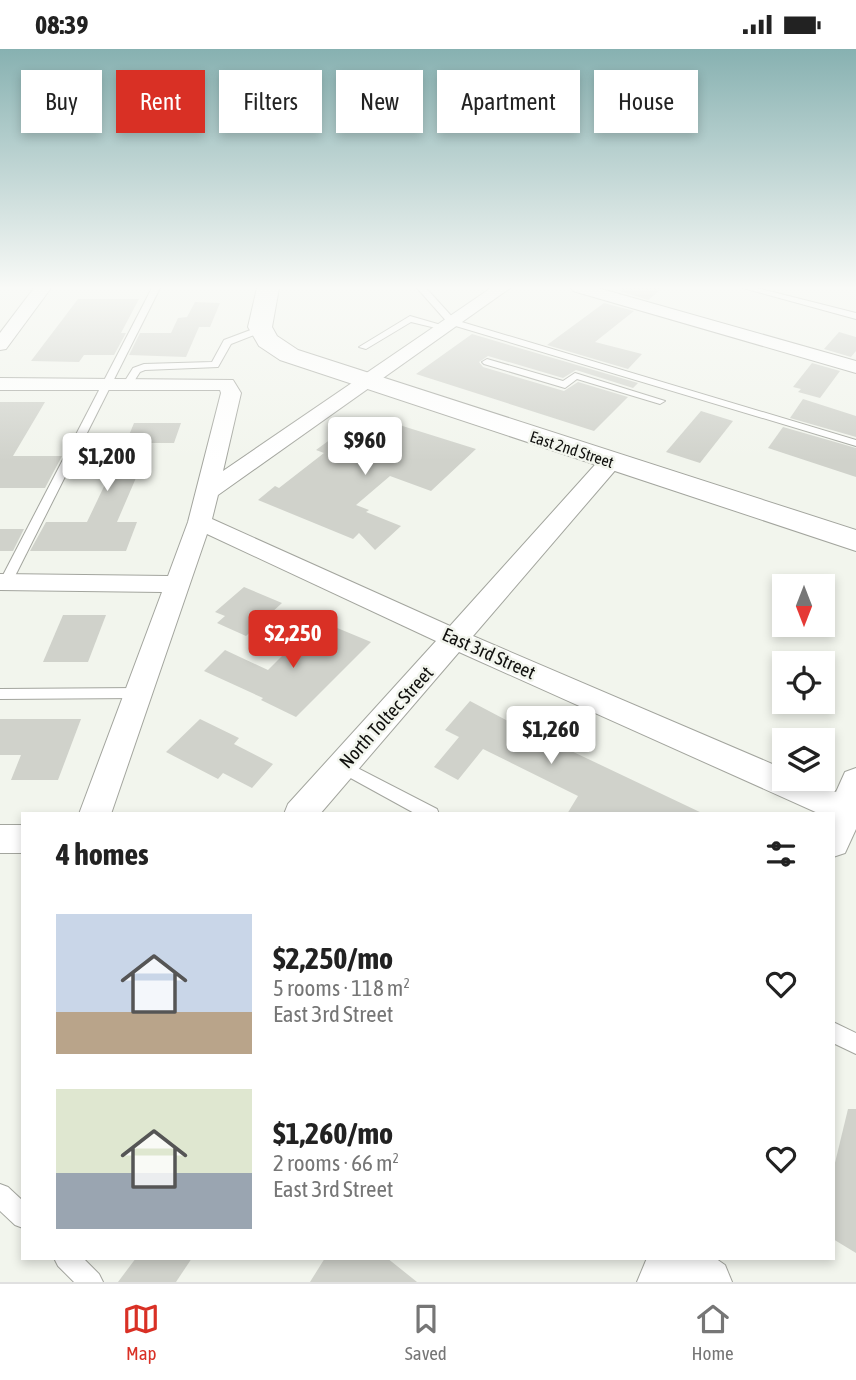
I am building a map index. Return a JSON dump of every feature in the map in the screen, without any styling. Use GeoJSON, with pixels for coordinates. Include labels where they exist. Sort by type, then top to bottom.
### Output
{"type":"FeatureCollection","features":[{"type":"Feature","properties":{"kind":"main road","name":"East 2nd Street"},"geometry":{"type":"LineString","coordinates":[[275,346],[289,355],[856,541]]}},
{"type":"Feature","properties":{"kind":"street"},"geometry":{"type":"LineString","coordinates":[[205,494],[417,346]]}},
{"type":"Feature","properties":{"kind":"street"},"geometry":{"type":"LineString","coordinates":[[781,346],[856,367]]}},
{"type":"Feature","properties":{"kind":"street"},"geometry":{"type":"LineString","coordinates":[[0,384],[226,384],[231,393],[200,522],[96,812]]}},
{"type":"Feature","properties":{"kind":"street","name":"North Toltec Street"},"geometry":{"type":"LineString","coordinates":[[302,812],[610,462]]}},
{"type":"Feature","properties":{"kind":"street","name":"East 3rd Street"},"geometry":{"type":"LineString","coordinates":[[200,522],[455,639],[852,802]]}},
{"type":"Feature","properties":{"kind":"street"},"geometry":{"type":"LineString","coordinates":[[3,582],[179,584]]}},
{"type":"Feature","properties":{"kind":"street"},"geometry":{"type":"LineString","coordinates":[[835,839],[852,802]]}},
{"type":"Feature","properties":{"kind":"street"},"geometry":{"type":"LineString","coordinates":[[0,839],[21,839]]}},
{"type":"Feature","properties":{"kind":"street"},"geometry":{"type":"LineString","coordinates":[[661,1282],[669,1260]]}},
{"type":"Feature","properties":{"kind":"street"},"geometry":{"type":"LineString","coordinates":[[679,1260],[708,1282]]}},
{"type":"Feature","properties":{"kind":"lane"},"geometry":{"type":"LineString","coordinates":[[3,582],[125,346]]}},
{"type":"Feature","properties":{"kind":"lane"},"geometry":{"type":"LineString","coordinates":[[128,384],[136,370],[144,367],[215,365],[224,346]]}},
{"type":"Feature","properties":{"kind":"lane"},"geometry":{"type":"LineString","coordinates":[[519,346],[856,443]]}},
{"type":"Feature","properties":{"kind":"lane"},"geometry":{"type":"LineString","coordinates":[[487,362],[565,385],[575,376],[660,401]]}},
{"type":"Feature","properties":{"kind":"lane"},"geometry":{"type":"LineString","coordinates":[[0,694],[139,693]]}},
{"type":"Feature","properties":{"kind":"lane"},"geometry":{"type":"LineString","coordinates":[[342,766],[427,812]]}},
{"type":"Feature","properties":{"kind":"lane"},"geometry":{"type":"LineString","coordinates":[[835,1032],[856,1044]]}},
{"type":"Feature","properties":{"kind":"lane"},"geometry":{"type":"LineString","coordinates":[[0,1195],[21,1215]]}},
{"type":"Feature","properties":{"kind":"lane"},"geometry":{"type":"LineString","coordinates":[[68,1260],[91,1282]]}},
{"type":"Feature","properties":{"kind":"building"},"geometry":{"type":"Polygon","coordinates":[[[43,346],[119,346],[114,355],[84,355],[79,362],[31,361],[43,346]]]}},
{"type":"Feature","properties":{"kind":"building"},"geometry":{"type":"Polygon","coordinates":[[[134,346],[191,346],[186,357],[129,355],[134,346]]]}},
{"type":"Feature","properties":{"kind":"building"},"geometry":{"type":"Polygon","coordinates":[[[456,346],[511,346],[638,383],[633,388],[576,370],[563,378],[488,356],[479,362],[483,367],[564,391],[578,382],[628,397],[594,431],[416,374],[456,346]]]}},
{"type":"Feature","properties":{"kind":"building"},"geometry":{"type":"Polygon","coordinates":[[[549,346],[609,346],[642,354],[628,369],[549,346]]]}},
{"type":"Feature","properties":{"kind":"building"},"geometry":{"type":"Polygon","coordinates":[[[827,346],[856,346],[856,351],[851,357],[824,349],[827,346]]]}},
{"type":"Feature","properties":{"kind":"building"},"geometry":{"type":"Polygon","coordinates":[[[812,363],[840,371],[820,398],[798,392],[801,389],[793,387],[812,363]]]}},
{"type":"Feature","properties":{"kind":"building"},"geometry":{"type":"Polygon","coordinates":[[[803,399],[856,416],[856,437],[790,418],[803,399]]]}},
{"type":"Feature","properties":{"kind":"building"},"geometry":{"type":"Polygon","coordinates":[[[0,402],[45,402],[13,456],[62,456],[45,488],[0,488],[0,402]]]}},
{"type":"Feature","properties":{"kind":"building"},"geometry":{"type":"Polygon","coordinates":[[[701,411],[733,421],[700,463],[666,452],[701,411]]]}},
{"type":"Feature","properties":{"kind":"building"},"geometry":{"type":"Polygon","coordinates":[[[377,418],[476,449],[431,491],[390,476],[356,505],[369,510],[366,512],[401,526],[375,550],[359,533],[353,539],[258,500],[275,486],[279,488],[324,453],[316,450],[339,433],[352,437],[377,418]]]}},
{"type":"Feature","properties":{"kind":"building"},"geometry":{"type":"Polygon","coordinates":[[[134,423],[181,423],[174,443],[151,443],[117,522],[137,522],[126,551],[30,551],[46,522],[87,522],[108,478],[68,477],[85,445],[125,445],[134,423]]]}},
{"type":"Feature","properties":{"kind":"building"},"geometry":{"type":"Polygon","coordinates":[[[783,427],[856,448],[856,477],[768,448],[783,427]]]}},
{"type":"Feature","properties":{"kind":"building"},"geometry":{"type":"Polygon","coordinates":[[[0,529],[24,529],[13,551],[0,551],[0,529]]]}},
{"type":"Feature","properties":{"kind":"building"},"geometry":{"type":"Polygon","coordinates":[[[244,587],[282,603],[246,636],[217,623],[225,616],[215,612],[244,587]]]}},
{"type":"Feature","properties":{"kind":"building"},"geometry":{"type":"Polygon","coordinates":[[[63,615],[106,615],[88,662],[43,662],[63,615]]]}},
{"type":"Feature","properties":{"kind":"building"},"geometry":{"type":"Polygon","coordinates":[[[330,625],[371,642],[296,717],[261,700],[263,698],[204,671],[225,650],[268,670],[303,635],[315,640],[330,625]]]}},
{"type":"Feature","properties":{"kind":"building"},"geometry":{"type":"Polygon","coordinates":[[[470,701],[700,812],[568,812],[578,796],[483,749],[458,780],[434,767],[459,737],[445,730],[470,701]]]}},
{"type":"Feature","properties":{"kind":"building"},"geometry":{"type":"Polygon","coordinates":[[[0,719],[81,719],[58,780],[11,780],[21,755],[0,755],[0,719]]]}},
{"type":"Feature","properties":{"kind":"building"},"geometry":{"type":"Polygon","coordinates":[[[200,719],[239,738],[234,744],[273,764],[252,788],[223,773],[218,779],[166,752],[200,719]]]}},
{"type":"Feature","properties":{"kind":"building"},"geometry":{"type":"Polygon","coordinates":[[[848,1109],[856,1109],[856,1253],[835,1240],[835,1163],[848,1109]]]}},
{"type":"Feature","properties":{"kind":"building"},"geometry":{"type":"Polygon","coordinates":[[[134,1260],[191,1260],[176,1282],[118,1282],[134,1260]]]}},
{"type":"Feature","properties":{"kind":"building"},"geometry":{"type":"Polygon","coordinates":[[[324,1260],[390,1260],[417,1282],[310,1282],[324,1260]]]}}]}
